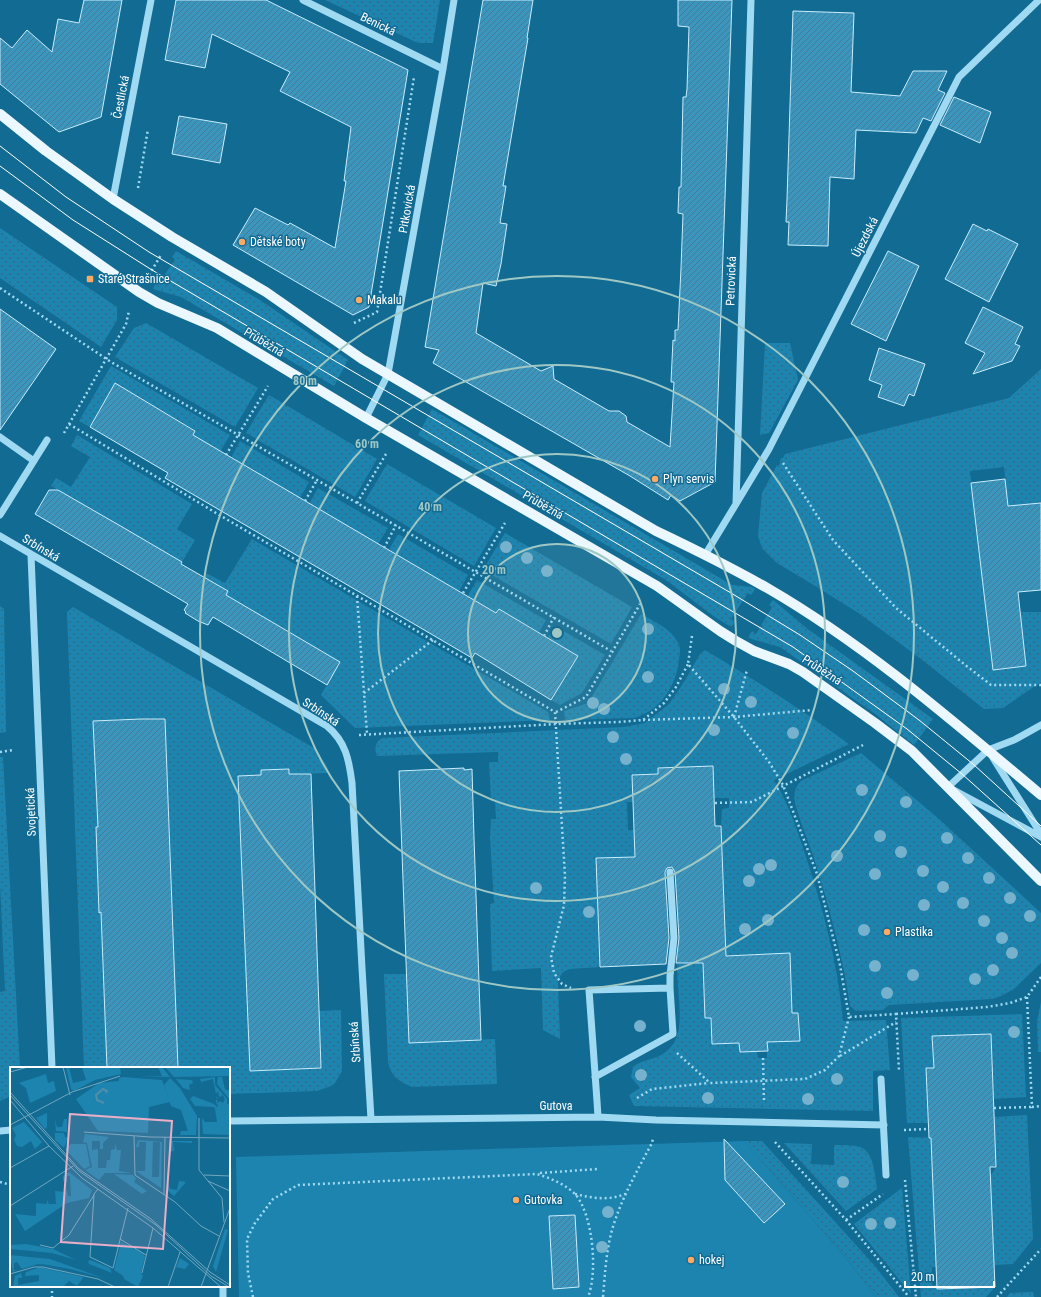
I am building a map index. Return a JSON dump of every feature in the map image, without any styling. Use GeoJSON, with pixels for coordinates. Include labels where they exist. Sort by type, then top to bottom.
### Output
{"type":"FeatureCollection","features":[{"type":"Feature","properties":{"kind":"main road"},"geometry":{"type":"LineString","coordinates":[[0,114],[46,151],[113,199],[172,237],[266,292],[362,358],[656,531],[769,589],[820,622],[873,659],[1041,794]]}},
{"type":"Feature","properties":{"kind":"main road","name":"Průběžná"},"geometry":{"type":"LineString","coordinates":[[0,194],[139,292],[158,303],[217,328],[366,418],[658,586],[736,641],[754,651],[789,664],[803,672],[912,751],[1041,881]]}},
{"type":"Feature","properties":{"kind":"street","name":"Čestlická"},"geometry":{"type":"LineString","coordinates":[[113,199],[151,0]]}},
{"type":"Feature","properties":{"kind":"street","name":"Benická"},"geometry":{"type":"LineString","coordinates":[[303,0],[443,69]]}},
{"type":"Feature","properties":{"kind":"street","name":"Pitkovická"},"geometry":{"type":"LineString","coordinates":[[366,418],[388,374],[454,0]]}},
{"type":"Feature","properties":{"kind":"street","name":"Petrovická"},"geometry":{"type":"LineString","coordinates":[[705,555],[736,504],[751,0]]}},
{"type":"Feature","properties":{"kind":"street","name":"Újezdská"},"geometry":{"type":"LineString","coordinates":[[736,504],[769,448],[959,77],[1039,0]]}},
{"type":"Feature","properties":{"kind":"street"},"geometry":{"type":"LineString","coordinates":[[0,437],[34,461]]}},
{"type":"Feature","properties":{"kind":"street"},"geometry":{"type":"LineString","coordinates":[[0,515],[47,440]]}},
{"type":"Feature","properties":{"kind":"street","name":"Srbínská"},"geometry":{"type":"LineString","coordinates":[[0,536],[327,726],[340,739],[350,765],[352,783],[362,975],[372,1119]]}},
{"type":"Feature","properties":{"kind":"street","name":"Svojetická"},"geometry":{"type":"LineString","coordinates":[[31,555],[52,1067]]}},
{"type":"Feature","properties":{"kind":"street"},"geometry":{"type":"LineString","coordinates":[[1041,725],[1014,740],[988,750],[948,787],[1041,837]]}},
{"type":"Feature","properties":{"kind":"street"},"geometry":{"type":"LineString","coordinates":[[988,750],[1041,834]]}},
{"type":"Feature","properties":{"kind":"street"},"geometry":{"type":"LineString","coordinates":[[595,1078],[673,1034],[670,976],[674,938],[670,872]]}},
{"type":"Feature","properties":{"kind":"street"},"geometry":{"type":"LineString","coordinates":[[598,1117],[589,990],[670,988]]}},
{"type":"Feature","properties":{"kind":"street"},"geometry":{"type":"LineString","coordinates":[[881,1079],[886,1175]]}},
{"type":"Feature","properties":{"kind":"street","name":"Gutova"},"geometry":{"type":"LineString","coordinates":[[230,1121],[598,1117],[884,1126]]}},
{"type":"Feature","properties":{"kind":"street"},"geometry":{"type":"LineString","coordinates":[[0,1131],[10,1130]]}},
{"type":"Feature","properties":{"kind":"path"},"geometry":{"type":"LineString","coordinates":[[354,323],[377,312],[418,56]]}},
{"type":"Feature","properties":{"kind":"path"},"geometry":{"type":"LineString","coordinates":[[47,440],[60,439],[126,324],[130,306],[172,237]]}},
{"type":"Feature","properties":{"kind":"path"},"geometry":{"type":"LineString","coordinates":[[0,288],[106,358],[611,651]]}},
{"type":"Feature","properties":{"kind":"path"},"geometry":{"type":"LineString","coordinates":[[226,455],[268,386]]}},
{"type":"Feature","properties":{"kind":"path"},"geometry":{"type":"LineString","coordinates":[[69,424],[221,516],[555,712]]}},
{"type":"Feature","properties":{"kind":"path"},"geometry":{"type":"LineString","coordinates":[[357,503],[386,454]]}},
{"type":"Feature","properties":{"kind":"path"},"geometry":{"type":"LineString","coordinates":[[784,463],[833,540],[896,608],[991,685],[1041,685]]}},
{"type":"Feature","properties":{"kind":"path"},"geometry":{"type":"LineString","coordinates":[[305,501],[317,480]]}},
{"type":"Feature","properties":{"kind":"path"},"geometry":{"type":"LineString","coordinates":[[463,593],[505,523]]}},
{"type":"Feature","properties":{"kind":"path"},"geometry":{"type":"LineString","coordinates":[[384,548],[396,525]]}},
{"type":"Feature","properties":{"kind":"path"},"geometry":{"type":"LineString","coordinates":[[357,596],[367,734],[642,720],[734,717],[812,710]]}},
{"type":"Feature","properties":{"kind":"path"},"geometry":{"type":"LineString","coordinates":[[555,712],[586,697],[611,651],[640,604]]}},
{"type":"Feature","properties":{"kind":"path"},"geometry":{"type":"LineString","coordinates":[[544,636],[554,617]]}},
{"type":"Feature","properties":{"kind":"path"},"geometry":{"type":"LineString","coordinates":[[642,720],[664,703],[676,686],[688,664],[692,635]]}},
{"type":"Feature","properties":{"kind":"path"},"geometry":{"type":"LineString","coordinates":[[364,693],[433,640]]}},
{"type":"Feature","properties":{"kind":"path"},"geometry":{"type":"LineString","coordinates":[[688,664],[734,717],[769,762],[783,785],[817,874],[840,965],[849,1017],[839,1056]]}},
{"type":"Feature","properties":{"kind":"path"},"geometry":{"type":"LineString","coordinates":[[734,717],[748,666]]}},
{"type":"Feature","properties":{"kind":"path"},"geometry":{"type":"LineString","coordinates":[[555,712],[565,876],[564,905],[551,957],[554,973],[562,984],[589,997]]}},
{"type":"Feature","properties":{"kind":"path"},"geometry":{"type":"LineString","coordinates":[[715,803],[752,802],[863,745]]}},
{"type":"Feature","properties":{"kind":"path"},"geometry":{"type":"LineString","coordinates":[[0,752],[14,750]]}},
{"type":"Feature","properties":{"kind":"path"},"geometry":{"type":"LineString","coordinates":[[849,1017],[987,1007],[1010,1003],[1027,997],[1041,977]]}},
{"type":"Feature","properties":{"kind":"path"},"geometry":{"type":"LineString","coordinates":[[1027,997],[1032,1107]]}},
{"type":"Feature","properties":{"kind":"path"},"geometry":{"type":"LineString","coordinates":[[896,1014],[899,1076]]}},
{"type":"Feature","properties":{"kind":"path"},"geometry":{"type":"LineString","coordinates":[[637,1098],[652,1089],[710,1083],[764,1082],[805,1079],[825,1070],[839,1056],[896,1022]]}},
{"type":"Feature","properties":{"kind":"path"},"geometry":{"type":"LineString","coordinates":[[663,1040],[710,1083]]}},
{"type":"Feature","properties":{"kind":"path"},"geometry":{"type":"LineString","coordinates":[[763,1058],[764,1106]]}},
{"type":"Feature","properties":{"kind":"path"},"geometry":{"type":"LineString","coordinates":[[994,1108],[1041,1106],[1041,1109]]}},
{"type":"Feature","properties":{"kind":"path"},"geometry":{"type":"LineString","coordinates":[[603,1297],[606,1261],[612,1230],[625,1194],[652,1143],[656,1120]]}},
{"type":"Feature","properties":{"kind":"path"},"geometry":{"type":"LineString","coordinates":[[902,1130],[928,1129]]}},
{"type":"Feature","properties":{"kind":"path"},"geometry":{"type":"LineString","coordinates":[[772,1139],[846,1220],[909,1297]]}},
{"type":"Feature","properties":{"kind":"path"},"geometry":{"type":"LineString","coordinates":[[253,1297],[248,1274],[247,1239],[255,1223],[273,1199],[298,1185],[537,1174],[598,1169]]}},
{"type":"Feature","properties":{"kind":"path"},"geometry":{"type":"LineString","coordinates":[[537,1174],[562,1184],[574,1194],[583,1205],[589,1225],[593,1276],[592,1287],[588,1297]]}},
{"type":"Feature","properties":{"kind":"path"},"geometry":{"type":"LineString","coordinates":[[898,1184],[905,1179],[916,1297]]}},
{"type":"Feature","properties":{"kind":"path"},"geometry":{"type":"LineString","coordinates":[[0,1182],[10,1185]]}},
{"type":"Feature","properties":{"kind":"path"},"geometry":{"type":"LineString","coordinates":[[846,1220],[885,1193]]}},
{"type":"Feature","properties":{"kind":"path"},"geometry":{"type":"LineString","coordinates":[[574,1194],[597,1199],[625,1194]]}},
{"type":"Feature","properties":{"kind":"path"},"geometry":{"type":"LineString","coordinates":[[997,1297],[1041,1249]]}},
{"type":"Feature","properties":{"kind":"shaded area"},"geometry":{"type":"Polygon","coordinates":[[[325,0],[440,0],[433,43],[418,43],[325,0]]]}},
{"type":"Feature","properties":{"kind":"shaded area"},"geometry":{"type":"Polygon","coordinates":[[[0,228],[117,307],[117,320],[101,347],[0,278],[0,228]]]}},
{"type":"Feature","properties":{"kind":"shaded area"},"geometry":{"type":"Polygon","coordinates":[[[176,251],[260,300],[348,360],[334,386],[181,297],[153,289],[157,281],[160,282],[175,259],[172,257],[176,251]]]}},
{"type":"Feature","properties":{"kind":"shaded area"},"geometry":{"type":"Polygon","coordinates":[[[146,323],[258,388],[235,427],[115,357],[134,328],[146,323]]]}},
{"type":"Feature","properties":{"kind":"shaded area"},"geometry":{"type":"Polygon","coordinates":[[[765,343],[790,343],[798,380],[769,433],[760,435],[765,343]]]}},
{"type":"Feature","properties":{"kind":"shaded area"},"geometry":{"type":"Polygon","coordinates":[[[111,366],[230,435],[220,452],[193,435],[195,430],[115,383],[90,427],[79,421],[111,366]]]}},
{"type":"Feature","properties":{"kind":"shaded area"},"geometry":{"type":"Polygon","coordinates":[[[1041,369],[1041,503],[1012,537],[1004,467],[970,471],[993,670],[1026,666],[1020,612],[1041,612],[1041,682],[1003,708],[984,709],[921,659],[860,614],[777,563],[762,548],[758,536],[762,493],[777,465],[779,466],[781,458],[783,458],[785,454],[1009,398],[1041,369]]]}},
{"type":"Feature","properties":{"kind":"shaded area"},"geometry":{"type":"Polygon","coordinates":[[[269,395],[377,459],[355,497],[246,433],[269,395]]]}},
{"type":"Feature","properties":{"kind":"shaded area"},"geometry":{"type":"Polygon","coordinates":[[[432,409],[732,585],[752,587],[755,589],[751,595],[748,593],[731,619],[735,622],[731,627],[712,615],[666,580],[418,435],[432,409]]]}},
{"type":"Feature","properties":{"kind":"shaded area"},"geometry":{"type":"Polygon","coordinates":[[[77,435],[192,504],[177,529],[195,540],[182,562],[51,486],[56,478],[71,487],[90,457],[71,446],[77,435]]]}},
{"type":"Feature","properties":{"kind":"shaded area"},"geometry":{"type":"Polygon","coordinates":[[[240,441],[309,482],[300,498],[231,458],[240,441]]]}},
{"type":"Feature","properties":{"kind":"shaded area"},"geometry":{"type":"Polygon","coordinates":[[[387,464],[496,528],[474,566],[365,501],[387,464]]]}},
{"type":"Feature","properties":{"kind":"shaded area"},"geometry":{"type":"Polygon","coordinates":[[[318,488],[388,528],[378,544],[309,504],[318,488]]]}},
{"type":"Feature","properties":{"kind":"shaded area"},"geometry":{"type":"Polygon","coordinates":[[[505,533],[632,607],[611,644],[483,570],[505,533]]]}},
{"type":"Feature","properties":{"kind":"shaded area"},"geometry":{"type":"Polygon","coordinates":[[[398,534],[468,575],[459,591],[389,550],[398,534]]]}},
{"type":"Feature","properties":{"kind":"shaded area"},"geometry":{"type":"Polygon","coordinates":[[[252,539],[548,712],[550,720],[355,728],[321,695],[340,662],[226,595],[228,591],[204,577],[206,573],[225,583],[252,539]]]}},
{"type":"Feature","properties":{"kind":"shaded area"},"geometry":{"type":"Polygon","coordinates":[[[477,580],[546,620],[539,632],[499,609],[496,613],[467,597],[477,580]]]}},
{"type":"Feature","properties":{"kind":"shaded area"},"geometry":{"type":"Polygon","coordinates":[[[773,600],[809,630],[933,719],[914,745],[878,716],[780,647],[748,638],[752,631],[756,634],[772,607],[769,605],[773,600]]]}},
{"type":"Feature","properties":{"kind":"shaded area"},"geometry":{"type":"Polygon","coordinates":[[[0,606],[4,609],[6,732],[0,733],[0,606]]]}},
{"type":"Feature","properties":{"kind":"shaded area"},"geometry":{"type":"Polygon","coordinates":[[[73,607],[314,748],[327,766],[331,783],[328,773],[291,774],[288,769],[261,771],[248,1013],[250,1071],[321,1068],[319,1011],[341,1010],[342,1071],[335,1083],[331,1086],[317,1091],[230,1094],[230,1067],[178,1067],[165,719],[120,719],[93,722],[98,827],[96,827],[99,913],[101,912],[107,1067],[84,1067],[67,612],[73,607]]]}},
{"type":"Feature","properties":{"kind":"shaded area"},"geometry":{"type":"Polygon","coordinates":[[[641,614],[670,632],[679,645],[680,652],[678,669],[671,688],[659,704],[643,715],[633,718],[565,720],[564,711],[588,703],[641,614]]]}},
{"type":"Feature","properties":{"kind":"shaded area"},"geometry":{"type":"Polygon","coordinates":[[[555,626],[605,655],[582,693],[560,705],[551,700],[578,656],[548,638],[555,626]]]}},
{"type":"Feature","properties":{"kind":"shaded area"},"geometry":{"type":"Polygon","coordinates":[[[705,650],[814,719],[849,744],[774,780],[788,807],[818,895],[834,957],[843,1021],[886,1020],[890,1070],[873,1071],[873,1111],[634,1106],[629,1095],[640,1088],[631,1077],[633,1067],[639,1063],[661,1055],[668,1050],[677,1037],[680,1014],[677,964],[709,963],[712,1044],[739,1043],[757,1051],[758,1058],[767,1058],[767,1042],[799,1041],[798,1013],[792,1013],[790,953],[726,962],[721,826],[722,809],[729,808],[729,798],[714,798],[658,774],[632,775],[632,802],[627,802],[628,830],[634,830],[635,857],[596,858],[600,967],[570,969],[565,971],[560,976],[558,984],[560,1039],[543,1030],[541,968],[492,971],[490,904],[494,903],[490,837],[491,819],[496,819],[495,801],[491,801],[489,762],[498,762],[498,752],[377,756],[376,753],[375,748],[377,743],[383,738],[624,727],[645,723],[669,704],[700,654],[705,650]]]}},
{"type":"Feature","properties":{"kind":"shaded area"},"geometry":{"type":"Polygon","coordinates":[[[861,753],[939,819],[1041,913],[1041,963],[1014,989],[992,999],[889,1005],[883,1010],[856,1011],[850,1006],[844,969],[830,913],[814,858],[797,810],[794,794],[801,781],[861,753]]]}},
{"type":"Feature","properties":{"kind":"shaded area"},"geometry":{"type":"Polygon","coordinates":[[[0,757],[3,757],[20,1067],[10,1067],[10,1096],[0,1101],[0,992],[5,991],[0,884],[0,757]]]}},
{"type":"Feature","properties":{"kind":"shaded area"},"geometry":{"type":"Polygon","coordinates":[[[384,974],[407,974],[409,1043],[495,1039],[497,1084],[412,1087],[403,1083],[396,1077],[391,1071],[388,1061],[384,974]]]}},
{"type":"Feature","properties":{"kind":"shaded area"},"geometry":{"type":"Polygon","coordinates":[[[1041,1002],[1041,1052],[1038,1052],[1037,1021],[1041,1002]]]}},
{"type":"Feature","properties":{"kind":"shaded area"},"geometry":{"type":"Polygon","coordinates":[[[1022,1014],[1026,1097],[994,1099],[991,1034],[933,1036],[934,1068],[926,1069],[928,1123],[907,1123],[901,1018],[1022,1014]]]}},
{"type":"Feature","properties":{"kind":"shaded area"},"geometry":{"type":"Polygon","coordinates":[[[1027,1115],[1033,1239],[1013,1264],[994,1265],[990,1177],[996,1167],[994,1117],[1027,1115]]]}},
{"type":"Feature","properties":{"kind":"shaded area"},"geometry":{"type":"Polygon","coordinates":[[[908,1137],[938,1138],[936,1267],[932,1267],[932,1285],[937,1285],[938,1289],[995,1287],[986,1297],[921,1297],[908,1137]]]}},
{"type":"Feature","properties":{"kind":"shaded area"},"geometry":{"type":"Polygon","coordinates":[[[744,1141],[762,1141],[875,1266],[899,1297],[876,1297],[848,1260],[744,1141]]]}},
{"type":"Feature","properties":{"kind":"shaded area","name":"Gutovka"},"geometry":{"type":"Polygon","coordinates":[[[744,1141],[847,1259],[876,1297],[239,1297],[236,1157],[744,1141]]]}},
{"type":"Feature","properties":{"kind":"shaded area"},"geometry":{"type":"Polygon","coordinates":[[[784,1143],[812,1144],[811,1164],[834,1165],[834,1145],[851,1145],[865,1149],[873,1165],[877,1189],[846,1211],[784,1143]]]}},
{"type":"Feature","properties":{"kind":"shaded area"},"geometry":{"type":"Polygon","coordinates":[[[902,1188],[911,1294],[854,1224],[902,1188]]]}},
{"type":"Feature","properties":{"kind":"shaded area"},"geometry":{"type":"Polygon","coordinates":[[[1033,1292],[1034,1297],[1007,1297],[1010,1293],[1033,1292]]]}},
{"type":"Feature","properties":{"kind":"building"},"geometry":{"type":"Polygon","coordinates":[[[84,0],[122,0],[101,117],[59,132],[0,84],[0,38],[12,48],[27,30],[52,52],[58,19],[79,23],[84,0]]]}},
{"type":"Feature","properties":{"kind":"building"},"geometry":{"type":"Polygon","coordinates":[[[176,0],[266,0],[408,70],[369,307],[353,315],[233,245],[255,208],[288,225],[290,223],[335,248],[346,181],[344,181],[351,127],[280,91],[290,72],[212,34],[205,68],[165,60],[176,0]]]}},
{"type":"Feature","properties":{"kind":"building"},"geometry":{"type":"Polygon","coordinates":[[[483,0],[533,0],[503,186],[506,186],[500,223],[507,224],[501,264],[496,286],[483,283],[476,333],[541,371],[553,366],[554,379],[609,411],[619,411],[626,416],[627,422],[670,447],[674,382],[671,382],[673,340],[675,341],[675,330],[678,330],[681,268],[683,214],[678,213],[679,187],[681,187],[683,97],[686,97],[687,89],[689,27],[678,26],[678,0],[732,0],[715,482],[680,501],[671,495],[668,500],[630,476],[433,363],[439,350],[425,347],[483,0]]]}},
{"type":"Feature","properties":{"kind":"building"},"geometry":{"type":"Polygon","coordinates":[[[793,11],[854,13],[851,92],[900,96],[913,71],[947,71],[938,90],[945,93],[931,121],[923,118],[916,133],[856,130],[854,179],[830,177],[828,246],[788,245],[789,222],[786,222],[793,11]]]}},
{"type":"Feature","properties":{"kind":"building"},"geometry":{"type":"Polygon","coordinates":[[[954,97],[991,112],[980,143],[940,125],[954,97]]]}},
{"type":"Feature","properties":{"kind":"building"},"geometry":{"type":"Polygon","coordinates":[[[179,116],[227,124],[220,163],[172,154],[179,116]]]}},
{"type":"Feature","properties":{"kind":"building"},"geometry":{"type":"Polygon","coordinates":[[[973,224],[987,231],[988,229],[1018,244],[989,302],[945,279],[973,224]]]}},
{"type":"Feature","properties":{"kind":"building"},"geometry":{"type":"Polygon","coordinates":[[[888,251],[919,266],[886,341],[851,324],[888,251]]]}},
{"type":"Feature","properties":{"kind":"building"},"geometry":{"type":"Polygon","coordinates":[[[983,307],[1023,327],[1015,344],[1020,346],[1012,361],[973,374],[985,353],[965,343],[983,307]]]}},
{"type":"Feature","properties":{"kind":"building"},"geometry":{"type":"Polygon","coordinates":[[[0,309],[56,349],[0,430],[0,309]]]}},
{"type":"Feature","properties":{"kind":"building"},"geometry":{"type":"Polygon","coordinates":[[[879,348],[925,364],[914,396],[909,394],[904,406],[878,397],[882,385],[869,380],[879,348]]]}},
{"type":"Feature","properties":{"kind":"building"},"geometry":{"type":"Polygon","coordinates":[[[115,383],[195,431],[193,435],[496,613],[499,609],[578,656],[551,700],[475,653],[472,658],[165,478],[168,473],[90,427],[115,383]]]}},
{"type":"Feature","properties":{"kind":"building"},"geometry":{"type":"Polygon","coordinates":[[[1005,479],[1008,506],[1041,503],[1041,590],[1018,592],[1026,666],[993,670],[971,483],[1005,479]]]}},
{"type":"Feature","properties":{"kind":"building"},"geometry":{"type":"Polygon","coordinates":[[[49,490],[58,490],[182,562],[181,564],[228,591],[226,595],[340,662],[327,685],[213,617],[208,625],[198,621],[185,613],[186,612],[184,610],[188,604],[35,514],[49,490]]]}},
{"type":"Feature","properties":{"kind":"building"},"geometry":{"type":"Polygon","coordinates":[[[165,719],[178,1067],[107,1067],[101,912],[99,913],[96,827],[98,827],[93,721],[165,719]]]}},
{"type":"Feature","properties":{"kind":"building"},"geometry":{"type":"Polygon","coordinates":[[[713,766],[715,826],[721,826],[726,956],[790,953],[792,1013],[798,1013],[800,1041],[767,1042],[768,1051],[740,1052],[739,1043],[712,1044],[711,1018],[705,1018],[703,963],[676,963],[679,938],[675,872],[672,867],[667,868],[665,872],[669,938],[666,964],[600,967],[596,858],[635,857],[632,775],[658,774],[658,768],[713,766]]]}},
{"type":"Feature","properties":{"kind":"building"},"geometry":{"type":"Polygon","coordinates":[[[464,768],[464,770],[472,769],[481,1040],[409,1043],[399,771],[464,768]]]}},
{"type":"Feature","properties":{"kind":"building"},"geometry":{"type":"Polygon","coordinates":[[[289,769],[289,774],[311,774],[321,1068],[250,1071],[238,776],[261,775],[261,770],[289,769]]]}},
{"type":"Feature","properties":{"kind":"building"},"geometry":{"type":"Polygon","coordinates":[[[991,1034],[996,1167],[990,1167],[995,1287],[937,1289],[931,1138],[929,1138],[926,1068],[934,1068],[932,1036],[991,1034]]]}},
{"type":"Feature","properties":{"kind":"building"},"geometry":{"type":"Polygon","coordinates":[[[724,1139],[785,1204],[764,1223],[725,1180],[724,1139]]]}},
{"type":"Feature","properties":{"kind":"building"},"geometry":{"type":"Polygon","coordinates":[[[575,1215],[579,1287],[553,1289],[549,1216],[575,1215]]]}},
{"type":"Feature","properties":{"kind":"tram line"},"geometry":{"type":"LineString","coordinates":[[0,146],[66,197],[149,252],[731,593],[800,635],[853,671],[919,720],[973,764],[1041,826]]}},
{"type":"Feature","properties":{"kind":"tram line"},"geometry":{"type":"LineString","coordinates":[[0,166],[73,220],[152,270],[793,647],[907,729],[962,774],[1041,845]]}},
{"type":"Feature","properties":{"kind":"place","name":"Dětské boty"},"geometry":{"type":"Point","coordinates":[242,242]}},
{"type":"Feature","properties":{"kind":"place","name":"Staré Strašnice"},"geometry":{"type":"Point","coordinates":[90,279]}},
{"type":"Feature","properties":{"kind":"place","name":"Makalu"},"geometry":{"type":"Point","coordinates":[359,300]}},
{"type":"Feature","properties":{"kind":"place","name":"Plyn servis"},"geometry":{"type":"Point","coordinates":[655,479]}},
{"type":"Feature","properties":{"kind":"place","name":"Plastika"},"geometry":{"type":"Point","coordinates":[887,932]}},
{"type":"Feature","properties":{"kind":"place","name":"Gutovka"},"geometry":{"type":"Point","coordinates":[516,1200]}},
{"type":"Feature","properties":{"kind":"place","name":"hokej"},"geometry":{"type":"Point","coordinates":[691,1260]}}]}
